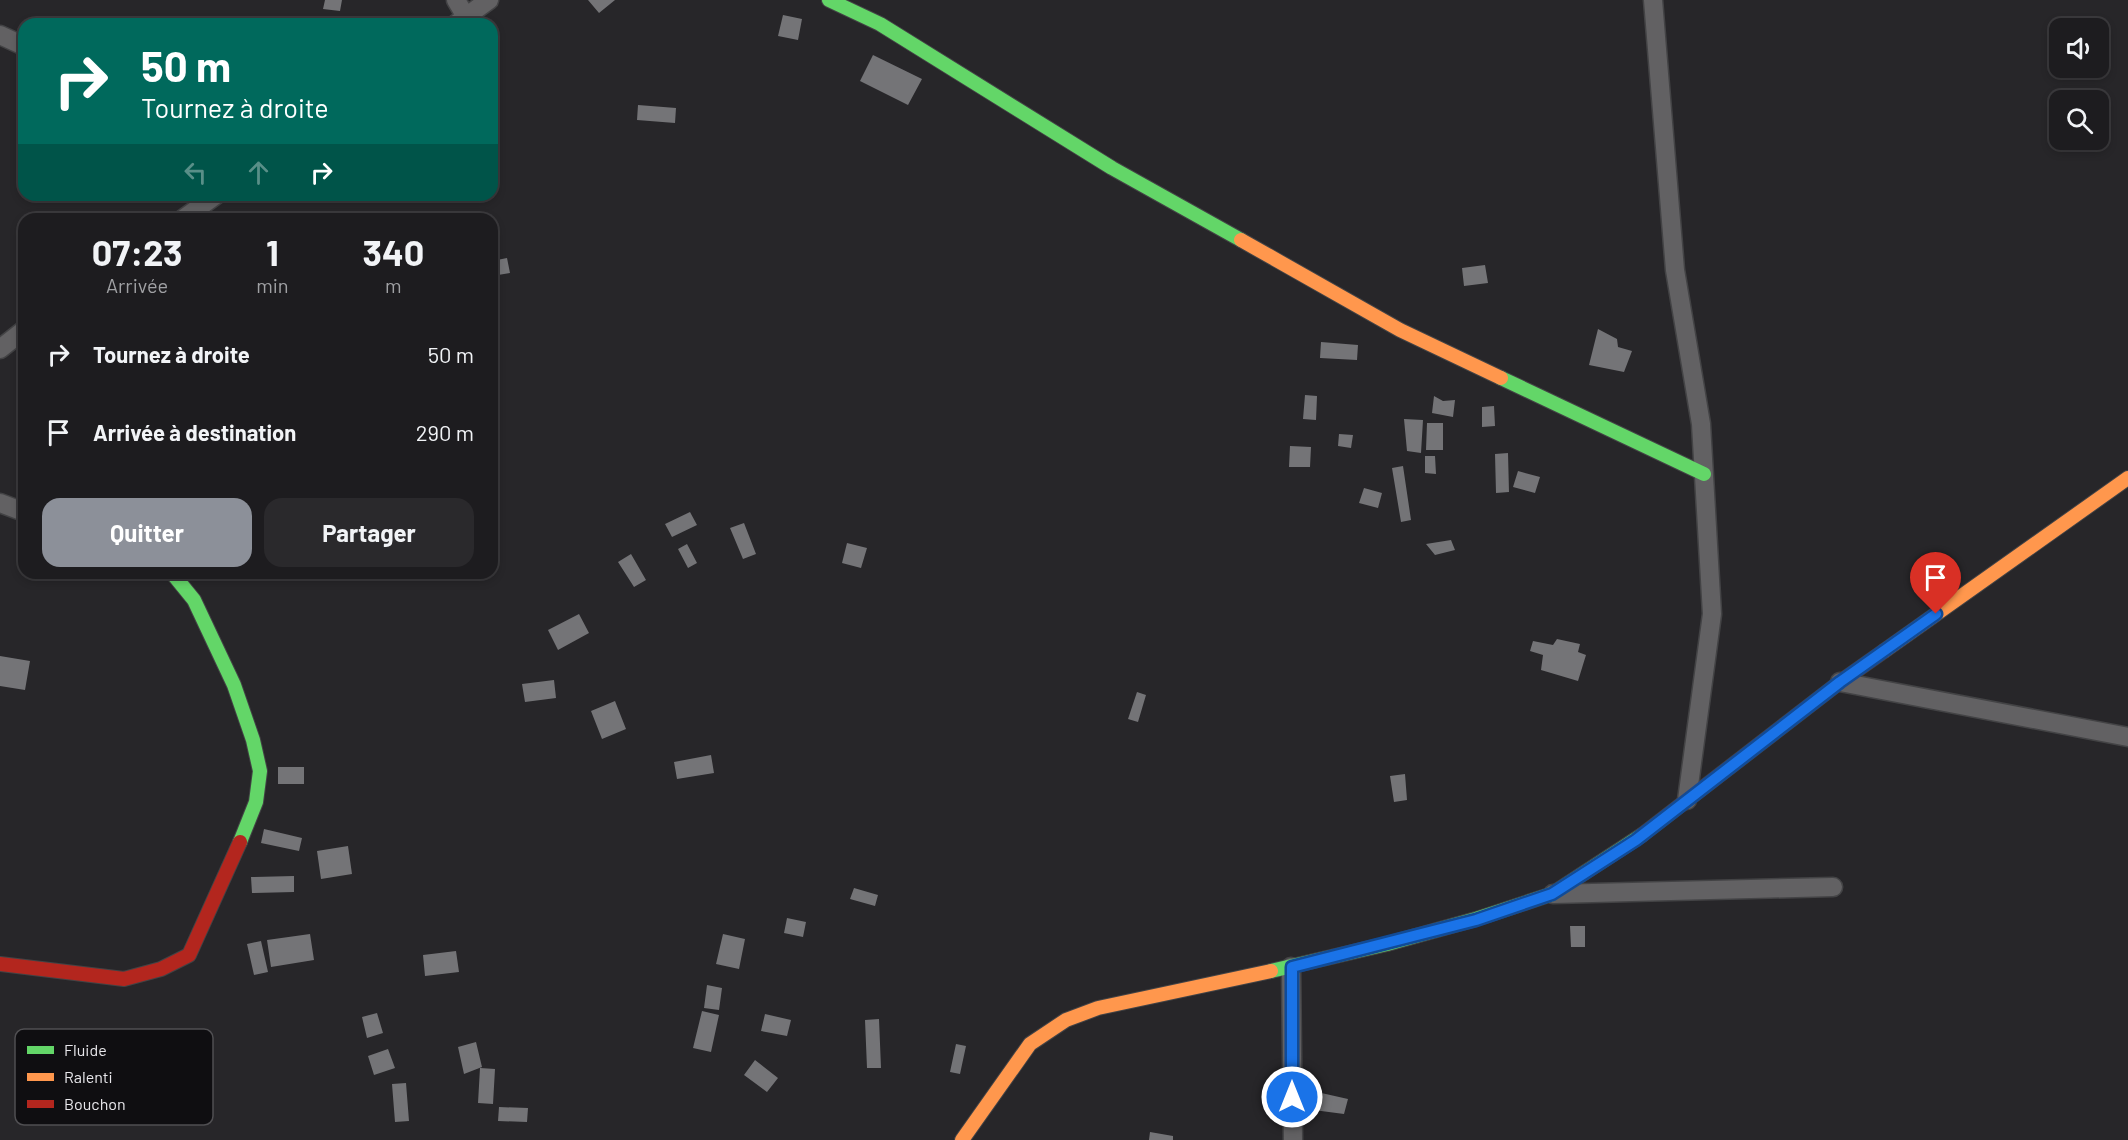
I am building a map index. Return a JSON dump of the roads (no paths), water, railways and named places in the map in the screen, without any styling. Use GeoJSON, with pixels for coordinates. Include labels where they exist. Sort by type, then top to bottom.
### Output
{"type":"FeatureCollection","features":[{"type":"Feature","properties":{"kind":"street"},"geometry":{"type":"LineString","coordinates":[[456,0],[460,18]]}},
{"type":"Feature","properties":{"kind":"street"},"geometry":{"type":"LineString","coordinates":[[464,18],[489,0]]}},
{"type":"Feature","properties":{"kind":"street"},"geometry":{"type":"LineString","coordinates":[[829,0],[880,24],[1112,168],[1400,330],[1704,474]]}},
{"type":"Feature","properties":{"kind":"street"},"geometry":{"type":"LineString","coordinates":[[1653,0],[1675,270],[1701,424],[1712,614],[1688,800]]}},
{"type":"Feature","properties":{"kind":"street"},"geometry":{"type":"LineString","coordinates":[[0,35],[18,43]]}},
{"type":"Feature","properties":{"kind":"street"},"geometry":{"type":"LineString","coordinates":[[191,213],[208,201]]}},
{"type":"Feature","properties":{"kind":"street"},"geometry":{"type":"LineString","coordinates":[[0,349],[18,335]]}},
{"type":"Feature","properties":{"kind":"street"},"geometry":{"type":"LineString","coordinates":[[962,1140],[1030,1044],[1066,1020],[1098,1008],[1292,967],[1476,920],[1552,894],[1636,840],[1840,682],[2128,478]]}},
{"type":"Feature","properties":{"kind":"street"},"geometry":{"type":"LineString","coordinates":[[0,503],[18,510]]}},
{"type":"Feature","properties":{"kind":"street"},"geometry":{"type":"LineString","coordinates":[[0,964],[124,979],[161,969],[189,955],[235,853],[255,802],[260,771],[253,740],[234,685],[194,600],[177,579]]}},
{"type":"Feature","properties":{"kind":"street"},"geometry":{"type":"LineString","coordinates":[[1840,682],[2128,737]]}},
{"type":"Feature","properties":{"kind":"street"},"geometry":{"type":"LineString","coordinates":[[1552,894],[1833,887]]}},
{"type":"Feature","properties":{"kind":"street"},"geometry":{"type":"LineString","coordinates":[[1292,967],[1293,1140]]}}]}
